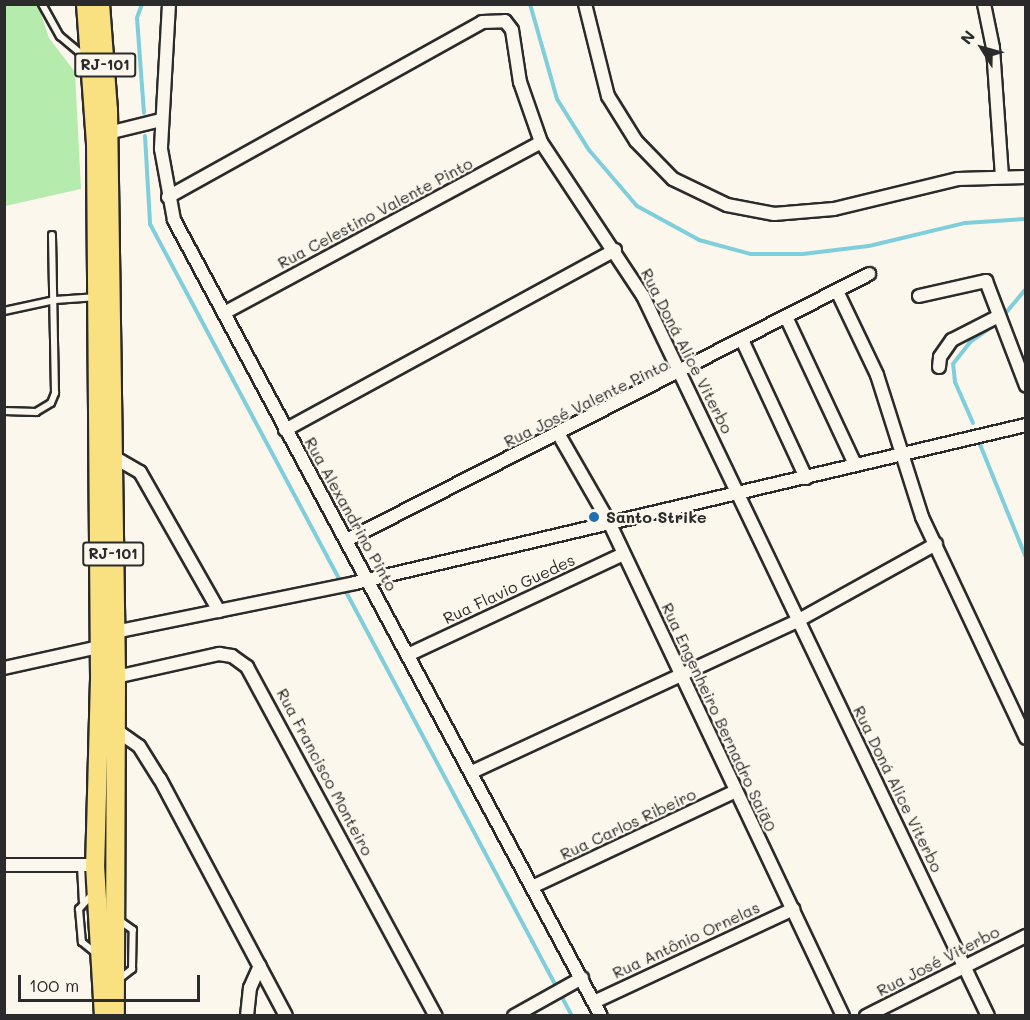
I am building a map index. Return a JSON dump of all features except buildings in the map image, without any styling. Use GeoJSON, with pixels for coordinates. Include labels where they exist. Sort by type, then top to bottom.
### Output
{"type":"FeatureCollection","features":[{"type":"Feature","properties":{"kind":"main road","name":"RJ-101"},"geometry":{"type":"LineString","coordinates":[[86,4],[96,144],[95,297],[99,646],[88,865],[90,895],[115,1016]]}},
{"type":"Feature","properties":{"kind":"main road","name":"RJ-101"},"geometry":{"type":"LineString","coordinates":[[100,4],[108,133],[116,677],[113,916],[104,1016]]}},
{"type":"Feature","properties":{"kind":"street","name":"Rua Alexandrino Pinto"},"geometry":{"type":"LineString","coordinates":[[170,4],[160,120],[168,197],[174,220],[285,430],[410,654],[601,1016]]}},
{"type":"Feature","properties":{"kind":"street"},"geometry":{"type":"LineString","coordinates":[[585,4],[608,96],[636,141],[673,179],[727,205],[774,214],[834,209],[896,191],[1002,176],[1026,177]]}},
{"type":"Feature","properties":{"kind":"street"},"geometry":{"type":"LineString","coordinates":[[984,4],[993,48],[1002,176]]}},
{"type":"Feature","properties":{"kind":"street","name":"Rua Doná Alice Viterbo"},"geometry":{"type":"LineString","coordinates":[[168,197],[496,18],[512,30],[520,82],[541,142],[615,250],[682,374],[740,494],[797,621],[988,1016]]}},
{"type":"Feature","properties":{"kind":"street"},"geometry":{"type":"LineString","coordinates":[[108,133],[160,120]]}},
{"type":"Feature","properties":{"kind":"street","name":"Rua Celestino Valente Pinto"},"geometry":{"type":"LineString","coordinates":[[224,313],[541,142]]}},
{"type":"Feature","properties":{"kind":"street"},"geometry":{"type":"LineString","coordinates":[[285,430],[615,250]]}},
{"type":"Feature","properties":{"kind":"street","name":"Rua José Valente Pinto"},"geometry":{"type":"LineString","coordinates":[[347,540],[682,374],[869,274]]}},
{"type":"Feature","properties":{"kind":"street"},"geometry":{"type":"LineString","coordinates":[[919,296],[982,279],[989,284],[997,317],[1009,333],[1026,386]]}},
{"type":"Feature","properties":{"kind":"street"},"geometry":{"type":"LineString","coordinates":[[837,291],[877,375],[901,453],[936,544],[1026,738]]}},
{"type":"Feature","properties":{"kind":"street"},"geometry":{"type":"LineString","coordinates":[[939,368],[940,357],[952,340],[997,317]]}},
{"type":"Feature","properties":{"kind":"street"},"geometry":{"type":"LineString","coordinates":[[787,318],[855,464]]}},
{"type":"Feature","properties":{"kind":"street"},"geometry":{"type":"LineString","coordinates":[[743,342],[806,478]]}},
{"type":"Feature","properties":{"kind":"street"},"geometry":{"type":"LineString","coordinates":[[115,632],[355,583],[1026,425]]}},
{"type":"Feature","properties":{"kind":"street","name":"Rua Engenheiro Bernadro Saiā0"},"geometry":{"type":"LineString","coordinates":[[559,435],[609,522],[843,1016]]}},
{"type":"Feature","properties":{"kind":"street"},"geometry":{"type":"LineString","coordinates":[[112,456],[140,472],[219,611]]}},
{"type":"Feature","properties":{"kind":"street"},"geometry":{"type":"LineString","coordinates":[[472,772],[797,621],[936,544]]}},
{"type":"Feature","properties":{"kind":"street","name":"Rua Flavio Guedes"},"geometry":{"type":"LineString","coordinates":[[410,654],[623,554]]}},
{"type":"Feature","properties":{"kind":"street"},"geometry":{"type":"LineString","coordinates":[[4,668],[99,646]]}},
{"type":"Feature","properties":{"kind":"street","name":"Rua Francisco Monteiro"},"geometry":{"type":"LineString","coordinates":[[116,677],[214,654],[232,656],[247,667],[436,1016]]}},
{"type":"Feature","properties":{"kind":"street"},"geometry":{"type":"LineString","coordinates":[[116,730],[139,746],[160,779],[286,1016]]}},
{"type":"Feature","properties":{"kind":"street","name":"Rua Carlos Ribeiro"},"geometry":{"type":"LineString","coordinates":[[534,886],[736,791]]}},
{"type":"Feature","properties":{"kind":"street"},"geometry":{"type":"LineString","coordinates":[[4,865],[88,865]]}},
{"type":"Feature","properties":{"kind":"street","name":"Rua Antônio Ornelas"},"geometry":{"type":"LineString","coordinates":[[594,1002],[793,909]]}},
{"type":"Feature","properties":{"kind":"street","name":"Rua José Viterbo"},"geometry":{"type":"LineString","coordinates":[[866,1016],[1026,936]]}},
{"type":"Feature","properties":{"kind":"street"},"geometry":{"type":"LineString","coordinates":[[247,1016],[250,988],[260,966]]}},
{"type":"Feature","properties":{"kind":"street"},"geometry":{"type":"LineString","coordinates":[[514,1016],[582,978]]}},
{"type":"Feature","properties":{"kind":"lane"},"geometry":{"type":"LineString","coordinates":[[42,4],[60,36],[90,63]]}},
{"type":"Feature","properties":{"kind":"lane"},"geometry":{"type":"LineString","coordinates":[[4,411],[36,412],[51,403],[56,393],[52,235]]}},
{"type":"Feature","properties":{"kind":"lane"},"geometry":{"type":"LineString","coordinates":[[4,311],[55,300],[95,297]]}},
{"type":"Feature","properties":{"kind":"green space"},"geometry":{"type":"Polygon","coordinates":[[[4,5],[38,5],[49,38],[75,72],[81,189],[5,206],[4,5]]]}},
{"type":"Feature","properties":{"kind":"waterway"},"geometry":{"type":"LineString","coordinates":[[142,4],[137,18],[144,113]]}},
{"type":"Feature","properties":{"kind":"waterway"},"geometry":{"type":"LineString","coordinates":[[530,4],[557,99],[589,150],[637,206],[699,240],[751,254],[803,254],[869,246],[965,223],[1026,219]]}},
{"type":"Feature","properties":{"kind":"waterway"},"geometry":{"type":"LineString","coordinates":[[145,136],[150,224],[572,1016]]}},
{"type":"Feature","properties":{"kind":"waterway"},"geometry":{"type":"LineString","coordinates":[[1004,315],[1026,289]]}},
{"type":"Feature","properties":{"kind":"waterway"},"geometry":{"type":"LineString","coordinates":[[973,423],[955,382],[953,364],[970,342],[996,324]]}},
{"type":"Feature","properties":{"kind":"waterway"},"geometry":{"type":"LineString","coordinates":[[979,442],[1026,558]]}},
{"type":"Feature","properties":{"kind":"place","name":"Santo Strike"},"geometry":{"type":"Point","coordinates":[594,517]}}]}
